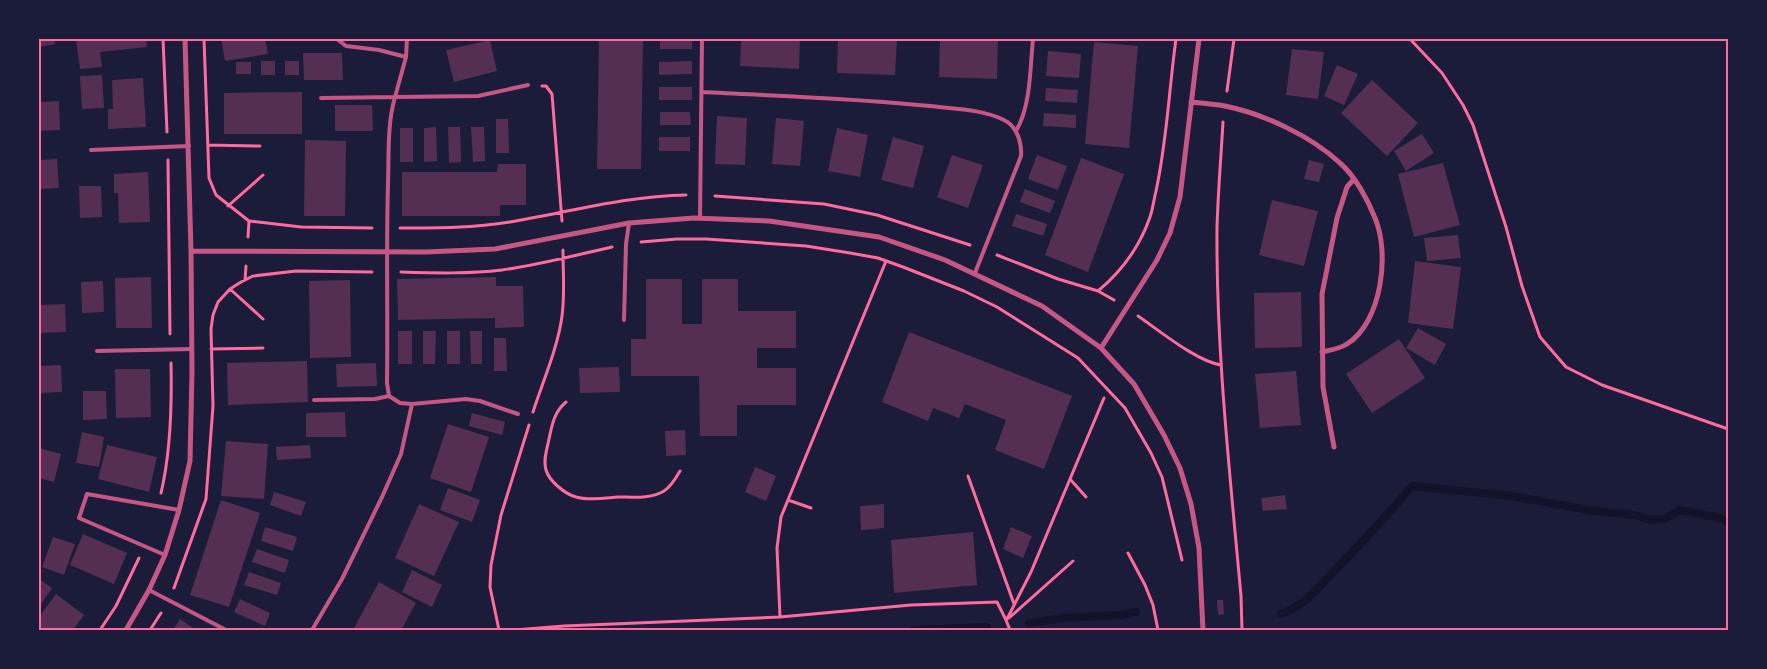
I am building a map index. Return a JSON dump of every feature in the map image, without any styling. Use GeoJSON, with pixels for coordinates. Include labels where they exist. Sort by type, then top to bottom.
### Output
{"type":"FeatureCollection","features":[{"type":"Feature","properties":{"kind":"street"},"geometry":{"type":"LineString","coordinates":[[126,630],[149,590],[165,555],[180,510],[190,461],[192,435],[191,251],[185,39]]}},
{"type":"Feature","properties":{"kind":"street"},"geometry":{"type":"LineString","coordinates":[[1101,348],[1157,260],[1170,233],[1180,197],[1199,39]]}},
{"type":"Feature","properties":{"kind":"street"},"geometry":{"type":"LineString","coordinates":[[1191,102],[1224,106],[1268,119],[1314,144],[1342,164],[1354,179],[1376,219],[1383,260],[1375,304],[1368,322],[1348,344],[1337,349],[1322,352]]}},
{"type":"Feature","properties":{"kind":"street"},"geometry":{"type":"LineString","coordinates":[[1334,447],[1323,387],[1322,294],[1339,210],[1347,187],[1354,179]]}},
{"type":"Feature","properties":{"kind":"street"},"geometry":{"type":"LineString","coordinates":[[191,251],[426,252],[495,248],[629,223],[700,218],[768,221],[879,236],[945,260],[1042,306],[1101,348],[1134,384],[1164,434],[1180,468],[1191,504],[1199,548],[1203,630]]}},
{"type":"Feature","properties":{"kind":"lane"},"geometry":{"type":"LineString","coordinates":[[337,39],[346,46],[379,50],[406,57]]}},
{"type":"Feature","properties":{"kind":"lane"},"geometry":{"type":"LineString","coordinates":[[389,396],[387,384],[390,121],[406,57],[407,39]]}},
{"type":"Feature","properties":{"kind":"lane"},"geometry":{"type":"LineString","coordinates":[[700,218],[702,39]]}},
{"type":"Feature","properties":{"kind":"lane"},"geometry":{"type":"LineString","coordinates":[[1016,131],[1023,119],[1026,105],[1033,39]]}},
{"type":"Feature","properties":{"kind":"lane"},"geometry":{"type":"LineString","coordinates":[[320,98],[478,96],[528,85]]}},
{"type":"Feature","properties":{"kind":"lane"},"geometry":{"type":"LineString","coordinates":[[702,92],[854,100],[967,110],[1006,120],[1016,131],[1022,146],[1021,156],[975,273]]}},
{"type":"Feature","properties":{"kind":"lane"},"geometry":{"type":"LineString","coordinates":[[91,150],[189,146]]}},
{"type":"Feature","properties":{"kind":"lane"},"geometry":{"type":"LineString","coordinates":[[624,320],[626,244],[629,223]]}},
{"type":"Feature","properties":{"kind":"lane"},"geometry":{"type":"LineString","coordinates":[[96,351],[192,349]]}},
{"type":"Feature","properties":{"kind":"lane"},"geometry":{"type":"LineString","coordinates":[[314,400],[375,399],[389,396],[400,403],[412,404],[466,399],[480,401],[518,414]]}},
{"type":"Feature","properties":{"kind":"lane"},"geometry":{"type":"LineString","coordinates":[[312,630],[342,579],[386,489],[401,454],[412,404]]}},
{"type":"Feature","properties":{"kind":"lane"},"geometry":{"type":"LineString","coordinates":[[165,555],[79,518],[87,494],[180,510]]}},
{"type":"Feature","properties":{"kind":"lane"},"geometry":{"type":"LineString","coordinates":[[149,590],[226,630]]}},
{"type":"Feature","properties":{"kind":"path"},"geometry":{"type":"LineString","coordinates":[[1098,291],[1124,266],[1143,233],[1150,216],[1161,171],[1176,39]]}},
{"type":"Feature","properties":{"kind":"path"},"geometry":{"type":"LineString","coordinates":[[1234,39],[1224,106],[1217,227],[1221,365],[1241,596],[1242,630]]}},
{"type":"Feature","properties":{"kind":"path"},"geometry":{"type":"LineString","coordinates":[[1410,39],[1442,73],[1463,105],[1473,125],[1506,227],[1522,286],[1540,336],[1566,367],[1602,385],[1728,429]]}},
{"type":"Feature","properties":{"kind":"path"},"geometry":{"type":"LineString","coordinates":[[500,630],[490,587],[495,541],[530,419],[558,333],[564,295],[563,236],[552,94],[546,86],[528,85]]}},
{"type":"Feature","properties":{"kind":"path"},"geometry":{"type":"LineString","coordinates":[[208,145],[260,146]]}},
{"type":"Feature","properties":{"kind":"path"},"geometry":{"type":"LineString","coordinates":[[228,206],[262,175]]}},
{"type":"Feature","properties":{"kind":"path"},"geometry":{"type":"LineString","coordinates":[[245,280],[253,276],[296,271],[425,273],[486,271],[563,259],[626,244],[677,239],[806,246],[886,261],[929,276],[997,307],[1078,358],[1098,377],[1125,408],[1151,453],[1162,478],[1183,566]]}},
{"type":"Feature","properties":{"kind":"path"},"geometry":{"type":"LineString","coordinates":[[780,617],[778,538],[781,518],[886,261]]}},
{"type":"Feature","properties":{"kind":"path"},"geometry":{"type":"LineString","coordinates":[[230,289],[263,319]]}},
{"type":"Feature","properties":{"kind":"path"},"geometry":{"type":"LineString","coordinates":[[1127,308],[1180,345],[1211,363],[1221,365]]}},
{"type":"Feature","properties":{"kind":"path"},"geometry":{"type":"LineString","coordinates":[[211,349],[263,348]]}},
{"type":"Feature","properties":{"kind":"path"},"geometry":{"type":"LineString","coordinates":[[1006,620],[1031,572],[1104,398]]}},
{"type":"Feature","properties":{"kind":"path"},"geometry":{"type":"LineString","coordinates":[[566,402],[558,408],[554,416],[545,461],[546,471],[550,478],[569,494],[583,498],[652,495],[665,491],[676,479],[680,471]]}},
{"type":"Feature","properties":{"kind":"path"},"geometry":{"type":"LineString","coordinates":[[968,476],[1014,604]]}},
{"type":"Feature","properties":{"kind":"path"},"geometry":{"type":"LineString","coordinates":[[1070,478],[1086,497]]}},
{"type":"Feature","properties":{"kind":"path"},"geometry":{"type":"LineString","coordinates":[[788,500],[811,508]]}},
{"type":"Feature","properties":{"kind":"path"},"geometry":{"type":"LineString","coordinates":[[1128,553],[1153,605],[1158,630]]}},
{"type":"Feature","properties":{"kind":"path"},"geometry":{"type":"LineString","coordinates":[[1006,620],[1073,562]]}},
{"type":"Feature","properties":{"kind":"path"},"geometry":{"type":"LineString","coordinates":[[514,630],[615,623],[780,617],[911,606],[997,602],[1010,630]]}},
{"type":"Feature","properties":{"kind":"path"},"geometry":{"type":"LineString","coordinates":[[615,623],[615,630]]}},
{"type":"Feature","properties":{"kind":"building"},"geometry":{"type":"Polygon","coordinates":[[[39,39],[54,39],[55,44],[39,47],[39,39]]]}},
{"type":"Feature","properties":{"kind":"building"},"geometry":{"type":"Polygon","coordinates":[[[76,39],[146,39],[147,47],[100,52],[102,67],[80,69],[76,39]]]}},
{"type":"Feature","properties":{"kind":"building"},"geometry":{"type":"Polygon","coordinates":[[[221,39],[265,39],[268,54],[225,61],[221,39]]]}},
{"type":"Feature","properties":{"kind":"building"},"geometry":{"type":"Polygon","coordinates":[[[599,39],[643,39],[641,169],[597,169],[599,39]]]}},
{"type":"Feature","properties":{"kind":"building"},"geometry":{"type":"Polygon","coordinates":[[[660,39],[692,39],[692,49],[660,49],[660,39]]]}},
{"type":"Feature","properties":{"kind":"building"},"geometry":{"type":"Polygon","coordinates":[[[741,39],[800,39],[799,69],[740,66],[741,39]]]}},
{"type":"Feature","properties":{"kind":"building"},"geometry":{"type":"Polygon","coordinates":[[[838,39],[897,39],[895,75],[837,73],[838,39]]]}},
{"type":"Feature","properties":{"kind":"building"},"geometry":{"type":"Polygon","coordinates":[[[940,39],[998,39],[997,79],[939,77],[940,39]]]}},
{"type":"Feature","properties":{"kind":"building"},"geometry":{"type":"Polygon","coordinates":[[[490,40],[497,71],[454,82],[446,50],[490,40]]]}},
{"type":"Feature","properties":{"kind":"building"},"geometry":{"type":"Polygon","coordinates":[[[1094,42],[1138,46],[1129,148],[1085,144],[1094,42]]]}},
{"type":"Feature","properties":{"kind":"building"},"geometry":{"type":"Polygon","coordinates":[[[1292,49],[1324,52],[1318,99],[1286,95],[1292,49]]]}},
{"type":"Feature","properties":{"kind":"building"},"geometry":{"type":"Polygon","coordinates":[[[1048,51],[1081,54],[1079,78],[1046,76],[1048,51]]]}},
{"type":"Feature","properties":{"kind":"building"},"geometry":{"type":"Polygon","coordinates":[[[303,53],[342,53],[343,80],[304,80],[303,53]]]}},
{"type":"Feature","properties":{"kind":"building"},"geometry":{"type":"Polygon","coordinates":[[[261,61],[275,61],[275,75],[261,75],[261,61]]]}},
{"type":"Feature","properties":{"kind":"building"},"geometry":{"type":"Polygon","coordinates":[[[285,61],[299,61],[299,75],[285,75],[285,61]]]}},
{"type":"Feature","properties":{"kind":"building"},"geometry":{"type":"Polygon","coordinates":[[[692,61],[692,74],[659,75],[659,62],[692,61]]]}},
{"type":"Feature","properties":{"kind":"building"},"geometry":{"type":"Polygon","coordinates":[[[236,62],[251,62],[251,74],[236,74],[236,62]]]}},
{"type":"Feature","properties":{"kind":"building"},"geometry":{"type":"Polygon","coordinates":[[[1337,65],[1358,74],[1344,105],[1324,96],[1337,65]]]}},
{"type":"Feature","properties":{"kind":"building"},"geometry":{"type":"Polygon","coordinates":[[[102,75],[104,108],[82,109],[80,76],[102,75]]]}},
{"type":"Feature","properties":{"kind":"building"},"geometry":{"type":"Polygon","coordinates":[[[143,78],[146,127],[108,129],[108,109],[113,109],[112,80],[143,78]]]}},
{"type":"Feature","properties":{"kind":"building"},"geometry":{"type":"Polygon","coordinates":[[[1372,80],[1418,123],[1387,156],[1341,113],[1372,80]]]}},
{"type":"Feature","properties":{"kind":"building"},"geometry":{"type":"Polygon","coordinates":[[[659,87],[692,87],[692,100],[659,100],[659,87]]]}},
{"type":"Feature","properties":{"kind":"building"},"geometry":{"type":"Polygon","coordinates":[[[1046,88],[1078,90],[1077,103],[1045,101],[1046,88]]]}},
{"type":"Feature","properties":{"kind":"building"},"geometry":{"type":"Polygon","coordinates":[[[302,92],[302,134],[224,134],[224,93],[302,92]]]}},
{"type":"Feature","properties":{"kind":"building"},"geometry":{"type":"Polygon","coordinates":[[[59,101],[60,130],[39,131],[39,102],[59,101]]]}},
{"type":"Feature","properties":{"kind":"building"},"geometry":{"type":"Polygon","coordinates":[[[335,105],[372,105],[373,131],[335,131],[335,105]]]}},
{"type":"Feature","properties":{"kind":"building"},"geometry":{"type":"Polygon","coordinates":[[[660,112],[690,112],[691,125],[660,125],[660,112]]]}},
{"type":"Feature","properties":{"kind":"building"},"geometry":{"type":"Polygon","coordinates":[[[1044,113],[1076,115],[1076,128],[1043,126],[1044,113]]]}},
{"type":"Feature","properties":{"kind":"building"},"geometry":{"type":"Polygon","coordinates":[[[717,116],[747,118],[745,165],[715,164],[717,116]]]}},
{"type":"Feature","properties":{"kind":"building"},"geometry":{"type":"Polygon","coordinates":[[[776,118],[804,121],[800,166],[772,164],[776,118]]]}},
{"type":"Feature","properties":{"kind":"building"},"geometry":{"type":"Polygon","coordinates":[[[496,119],[508,119],[509,153],[496,153],[496,119]]]}},
{"type":"Feature","properties":{"kind":"building"},"geometry":{"type":"Polygon","coordinates":[[[436,127],[437,161],[424,162],[424,128],[436,127]]]}},
{"type":"Feature","properties":{"kind":"building"},"geometry":{"type":"Polygon","coordinates":[[[448,127],[460,127],[461,162],[449,163],[448,127]]]}},
{"type":"Feature","properties":{"kind":"building"},"geometry":{"type":"Polygon","coordinates":[[[471,127],[484,127],[485,161],[473,162],[471,127]]]}},
{"type":"Feature","properties":{"kind":"building"},"geometry":{"type":"Polygon","coordinates":[[[400,128],[413,128],[413,162],[400,162],[400,128]]]}},
{"type":"Feature","properties":{"kind":"building"},"geometry":{"type":"Polygon","coordinates":[[[837,128],[868,135],[860,177],[828,171],[837,128]]]}},
{"type":"Feature","properties":{"kind":"building"},"geometry":{"type":"Polygon","coordinates":[[[1422,134],[1434,153],[1406,171],[1394,151],[1422,134]]]}},
{"type":"Feature","properties":{"kind":"building"},"geometry":{"type":"Polygon","coordinates":[[[659,137],[690,137],[690,151],[659,151],[659,137]]]}},
{"type":"Feature","properties":{"kind":"building"},"geometry":{"type":"Polygon","coordinates":[[[893,137],[924,146],[913,188],[881,180],[893,137]]]}},
{"type":"Feature","properties":{"kind":"building"},"geometry":{"type":"Polygon","coordinates":[[[305,140],[346,141],[345,216],[304,216],[305,140]]]}},
{"type":"Feature","properties":{"kind":"building"},"geometry":{"type":"Polygon","coordinates":[[[952,155],[983,165],[968,208],[937,197],[952,155]]]}},
{"type":"Feature","properties":{"kind":"building"},"geometry":{"type":"Polygon","coordinates":[[[1037,155],[1067,166],[1058,190],[1028,179],[1037,155]]]}},
{"type":"Feature","properties":{"kind":"building"},"geometry":{"type":"Polygon","coordinates":[[[1081,158],[1124,174],[1088,272],[1045,255],[1081,158]]]}},
{"type":"Feature","properties":{"kind":"building"},"geometry":{"type":"Polygon","coordinates":[[[57,159],[59,188],[39,189],[39,160],[57,159]]]}},
{"type":"Feature","properties":{"kind":"building"},"geometry":{"type":"Polygon","coordinates":[[[1309,160],[1324,164],[1319,182],[1304,179],[1309,160]]]}},
{"type":"Feature","properties":{"kind":"building"},"geometry":{"type":"Polygon","coordinates":[[[1443,163],[1460,225],[1414,237],[1398,174],[1443,163]]]}},
{"type":"Feature","properties":{"kind":"building"},"geometry":{"type":"Polygon","coordinates":[[[498,164],[526,164],[526,205],[500,205],[500,216],[402,216],[402,172],[497,172],[498,164]]]}},
{"type":"Feature","properties":{"kind":"building"},"geometry":{"type":"Polygon","coordinates":[[[148,172],[150,222],[119,223],[118,193],[114,193],[114,174],[148,172]]]}},
{"type":"Feature","properties":{"kind":"building"},"geometry":{"type":"Polygon","coordinates":[[[79,186],[101,186],[102,217],[80,218],[79,186]]]}},
{"type":"Feature","properties":{"kind":"building"},"geometry":{"type":"Polygon","coordinates":[[[1025,189],[1055,201],[1050,213],[1020,202],[1025,189]]]}},
{"type":"Feature","properties":{"kind":"building"},"geometry":{"type":"Polygon","coordinates":[[[1272,200],[1318,211],[1304,266],[1259,255],[1272,200]]]}},
{"type":"Feature","properties":{"kind":"building"},"geometry":{"type":"Polygon","coordinates":[[[1016,214],[1047,224],[1043,236],[1012,226],[1016,214]]]}},
{"type":"Feature","properties":{"kind":"building"},"geometry":{"type":"Polygon","coordinates":[[[1458,235],[1461,258],[1427,261],[1424,238],[1458,235]]]}},
{"type":"Feature","properties":{"kind":"building"},"geometry":{"type":"Polygon","coordinates":[[[1415,261],[1461,267],[1453,329],[1408,323],[1415,261]]]}},
{"type":"Feature","properties":{"kind":"building"},"geometry":{"type":"Polygon","coordinates":[[[151,277],[152,328],[116,328],[115,278],[151,277]]]}},
{"type":"Feature","properties":{"kind":"building"},"geometry":{"type":"Polygon","coordinates":[[[496,277],[496,286],[523,286],[524,327],[495,328],[495,318],[398,320],[397,279],[496,277]]]}},
{"type":"Feature","properties":{"kind":"building"},"geometry":{"type":"Polygon","coordinates":[[[646,279],[682,279],[682,324],[702,324],[702,279],[738,279],[738,311],[796,311],[796,348],[757,348],[757,368],[796,368],[796,405],[737,405],[737,436],[700,436],[699,376],[631,376],[631,339],[646,339],[646,279]]]}},
{"type":"Feature","properties":{"kind":"building"},"geometry":{"type":"Polygon","coordinates":[[[350,280],[351,357],[310,358],[309,281],[350,280]]]}},
{"type":"Feature","properties":{"kind":"building"},"geometry":{"type":"Polygon","coordinates":[[[103,281],[104,312],[82,313],[81,282],[103,281]]]}},
{"type":"Feature","properties":{"kind":"building"},"geometry":{"type":"Polygon","coordinates":[[[1301,292],[1302,347],[1255,348],[1254,293],[1301,292]]]}},
{"type":"Feature","properties":{"kind":"building"},"geometry":{"type":"Polygon","coordinates":[[[65,304],[66,332],[39,333],[39,305],[65,304]]]}},
{"type":"Feature","properties":{"kind":"building"},"geometry":{"type":"Polygon","coordinates":[[[1418,328],[1446,344],[1435,365],[1406,348],[1418,328]]]}},
{"type":"Feature","properties":{"kind":"building"},"geometry":{"type":"Polygon","coordinates":[[[398,331],[412,331],[412,364],[398,364],[398,331]]]}},
{"type":"Feature","properties":{"kind":"building"},"geometry":{"type":"Polygon","coordinates":[[[423,331],[436,331],[435,364],[423,364],[423,331]]]}},
{"type":"Feature","properties":{"kind":"building"},"geometry":{"type":"Polygon","coordinates":[[[447,331],[460,331],[460,364],[447,364],[447,331]]]}},
{"type":"Feature","properties":{"kind":"building"},"geometry":{"type":"Polygon","coordinates":[[[470,331],[482,331],[482,364],[471,364],[470,331]]]}},
{"type":"Feature","properties":{"kind":"building"},"geometry":{"type":"Polygon","coordinates":[[[909,332],[1072,396],[1044,469],[995,450],[1006,420],[965,404],[959,418],[933,408],[928,421],[882,402],[909,332]]]}},
{"type":"Feature","properties":{"kind":"building"},"geometry":{"type":"Polygon","coordinates":[[[494,338],[506,338],[507,371],[494,371],[494,338]]]}},
{"type":"Feature","properties":{"kind":"building"},"geometry":{"type":"Polygon","coordinates":[[[1399,339],[1425,378],[1372,413],[1346,374],[1399,339]]]}},
{"type":"Feature","properties":{"kind":"building"},"geometry":{"type":"Polygon","coordinates":[[[307,361],[308,402],[228,405],[227,363],[307,361]]]}},
{"type":"Feature","properties":{"kind":"building"},"geometry":{"type":"Polygon","coordinates":[[[376,363],[377,386],[337,387],[336,364],[376,363]]]}},
{"type":"Feature","properties":{"kind":"building"},"geometry":{"type":"Polygon","coordinates":[[[61,365],[62,392],[39,393],[39,366],[61,365]]]}},
{"type":"Feature","properties":{"kind":"building"},"geometry":{"type":"Polygon","coordinates":[[[619,367],[620,392],[580,393],[579,368],[619,367]]]}},
{"type":"Feature","properties":{"kind":"building"},"geometry":{"type":"Polygon","coordinates":[[[115,369],[150,369],[151,417],[116,418],[115,369]]]}},
{"type":"Feature","properties":{"kind":"building"},"geometry":{"type":"Polygon","coordinates":[[[1296,371],[1301,425],[1260,428],[1255,374],[1296,371]]]}},
{"type":"Feature","properties":{"kind":"building"},"geometry":{"type":"Polygon","coordinates":[[[83,391],[106,391],[107,419],[83,420],[83,391]]]}},
{"type":"Feature","properties":{"kind":"building"},"geometry":{"type":"Polygon","coordinates":[[[345,412],[346,437],[306,437],[306,413],[345,412]]]}},
{"type":"Feature","properties":{"kind":"building"},"geometry":{"type":"Polygon","coordinates":[[[472,413],[505,422],[502,435],[469,426],[472,413]]]}},
{"type":"Feature","properties":{"kind":"building"},"geometry":{"type":"Polygon","coordinates":[[[448,424],[489,437],[471,492],[430,478],[448,424]]]}},
{"type":"Feature","properties":{"kind":"building"},"geometry":{"type":"Polygon","coordinates":[[[685,430],[686,455],[666,456],[665,431],[685,430]]]}},
{"type":"Feature","properties":{"kind":"building"},"geometry":{"type":"Polygon","coordinates":[[[82,432],[104,437],[99,467],[76,463],[82,432]]]}},
{"type":"Feature","properties":{"kind":"building"},"geometry":{"type":"Polygon","coordinates":[[[226,441],[268,444],[264,499],[221,496],[226,441]]]}},
{"type":"Feature","properties":{"kind":"building"},"geometry":{"type":"Polygon","coordinates":[[[107,445],[157,457],[149,492],[98,479],[107,445]]]}},
{"type":"Feature","properties":{"kind":"building"},"geometry":{"type":"Polygon","coordinates":[[[310,445],[311,458],[277,460],[276,447],[310,445]]]}},
{"type":"Feature","properties":{"kind":"building"},"geometry":{"type":"Polygon","coordinates":[[[39,448],[61,454],[54,482],[39,478],[39,448]]]}},
{"type":"Feature","properties":{"kind":"building"},"geometry":{"type":"Polygon","coordinates":[[[755,467],[776,476],[766,501],[745,492],[755,467]]]}},
{"type":"Feature","properties":{"kind":"building"},"geometry":{"type":"Polygon","coordinates":[[[448,488],[480,500],[472,522],[440,510],[448,488]]]}},
{"type":"Feature","properties":{"kind":"building"},"geometry":{"type":"Polygon","coordinates":[[[274,492],[306,502],[301,516],[270,505],[274,492]]]}},
{"type":"Feature","properties":{"kind":"building"},"geometry":{"type":"Polygon","coordinates":[[[1285,495],[1287,509],[1263,511],[1261,498],[1285,495]]]}},
{"type":"Feature","properties":{"kind":"building"},"geometry":{"type":"Polygon","coordinates":[[[221,500],[260,513],[229,607],[190,595],[221,500]]]}},
{"type":"Feature","properties":{"kind":"building"},"geometry":{"type":"Polygon","coordinates":[[[419,504],[459,522],[434,576],[395,558],[419,504]]]}},
{"type":"Feature","properties":{"kind":"building"},"geometry":{"type":"Polygon","coordinates":[[[884,504],[884,528],[861,530],[860,506],[884,504]]]}},
{"type":"Feature","properties":{"kind":"building"},"geometry":{"type":"Polygon","coordinates":[[[265,527],[297,537],[293,551],[261,541],[265,527]]]}},
{"type":"Feature","properties":{"kind":"building"},"geometry":{"type":"Polygon","coordinates":[[[1011,527],[1032,536],[1023,558],[1003,549],[1011,527]]]}},
{"type":"Feature","properties":{"kind":"building"},"geometry":{"type":"Polygon","coordinates":[[[973,532],[977,585],[894,593],[891,540],[973,532]]]}},
{"type":"Feature","properties":{"kind":"building"},"geometry":{"type":"Polygon","coordinates":[[[83,534],[127,553],[114,584],[70,565],[83,534]]]}},
{"type":"Feature","properties":{"kind":"building"},"geometry":{"type":"Polygon","coordinates":[[[53,537],[75,544],[64,575],[42,567],[53,537]]]}},
{"type":"Feature","properties":{"kind":"building"},"geometry":{"type":"Polygon","coordinates":[[[257,549],[289,560],[285,573],[252,562],[257,549]]]}},
{"type":"Feature","properties":{"kind":"building"},"geometry":{"type":"Polygon","coordinates":[[[412,570],[442,585],[432,607],[402,592],[412,570]]]}},
{"type":"Feature","properties":{"kind":"building"},"geometry":{"type":"Polygon","coordinates":[[[249,572],[281,583],[277,595],[244,585],[249,572]]]}},
{"type":"Feature","properties":{"kind":"building"},"geometry":{"type":"Polygon","coordinates":[[[39,579],[52,588],[39,607],[39,579]]]}},
{"type":"Feature","properties":{"kind":"building"},"geometry":{"type":"Polygon","coordinates":[[[379,582],[416,603],[401,630],[353,630],[379,582]]]}},
{"type":"Feature","properties":{"kind":"building"},"geometry":{"type":"Polygon","coordinates":[[[56,594],[84,615],[73,630],[39,630],[39,617],[56,594]]]}},
{"type":"Feature","properties":{"kind":"building"},"geometry":{"type":"Polygon","coordinates":[[[240,599],[270,613],[265,626],[234,612],[240,599]]]}},
{"type":"Feature","properties":{"kind":"building"},"geometry":{"type":"Polygon","coordinates":[[[1217,600],[1223,600],[1224,614],[1218,615],[1217,600]]]}},
{"type":"Feature","properties":{"kind":"building"},"geometry":{"type":"Polygon","coordinates":[[[180,619],[196,630],[173,630],[180,619]]]}},
{"type":"Feature","properties":{"kind":"waterway"},"geometry":{"type":"LineString","coordinates":[[1281,614],[1297,606],[1312,595],[1412,486],[1512,496],[1588,510],[1634,515],[1652,520],[1665,519],[1679,510],[1720,518],[1728,522]]}},
{"type":"Feature","properties":{"kind":"waterway"},"geometry":{"type":"LineString","coordinates":[[1029,623],[1136,612]]}},
{"type":"Feature","properties":{"kind":"waterway"},"geometry":{"type":"LineString","coordinates":[[914,630],[987,627]]}}]}
